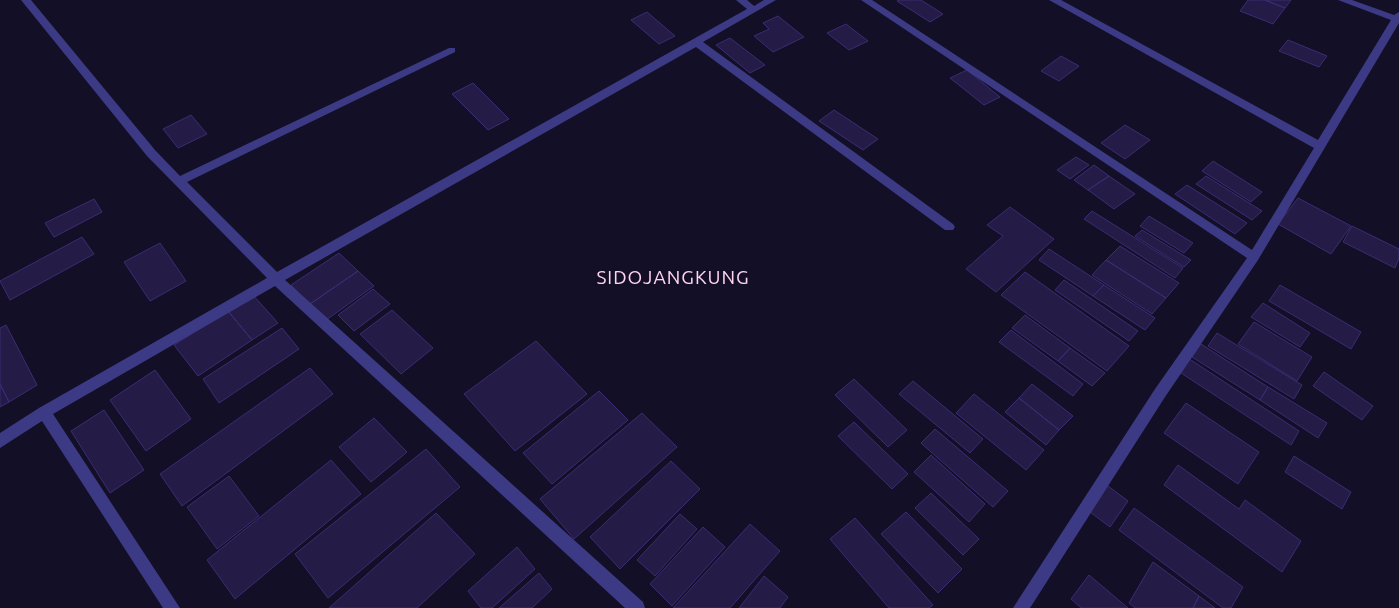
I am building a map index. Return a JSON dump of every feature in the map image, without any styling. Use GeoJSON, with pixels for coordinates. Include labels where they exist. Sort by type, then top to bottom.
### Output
{"type":"FeatureCollection","features":[{"type":"Feature","properties":{"kind":"street"},"geometry":{"type":"LineString","coordinates":[[26,0],[151,152],[276,279],[637,608]]}},
{"type":"Feature","properties":{"kind":"street"},"geometry":{"type":"LineString","coordinates":[[741,0],[754,10]]}},
{"type":"Feature","properties":{"kind":"street"},"geometry":{"type":"LineString","coordinates":[[0,441],[44,412],[276,279],[771,0]]}},
{"type":"Feature","properties":{"kind":"street"},"geometry":{"type":"LineString","coordinates":[[866,0],[1254,257]]}},
{"type":"Feature","properties":{"kind":"street"},"geometry":{"type":"LineString","coordinates":[[1054,0],[1320,146]]}},
{"type":"Feature","properties":{"kind":"street"},"geometry":{"type":"LineString","coordinates":[[1021,608],[1160,393],[1254,257],[1398,17],[1343,0]]}},
{"type":"Feature","properties":{"kind":"street"},"geometry":{"type":"LineString","coordinates":[[696,42],[950,227]]}},
{"type":"Feature","properties":{"kind":"street"},"geometry":{"type":"LineString","coordinates":[[179,181],[452,50]]}},
{"type":"Feature","properties":{"kind":"street"},"geometry":{"type":"LineString","coordinates":[[44,412],[172,608]]}},
{"type":"Feature","properties":{"kind":"building"},"geometry":{"type":"Polygon","coordinates":[[[921,0],[943,14],[930,22],[897,1],[921,0]]]}},
{"type":"Feature","properties":{"kind":"building"},"geometry":{"type":"Polygon","coordinates":[[[1248,0],[1265,0],[1285,8],[1273,24],[1240,11],[1248,0]]]}},
{"type":"Feature","properties":{"kind":"building"},"geometry":{"type":"Polygon","coordinates":[[[1265,0],[1291,0],[1285,8],[1265,0]]]}},
{"type":"Feature","properties":{"kind":"building"},"geometry":{"type":"Polygon","coordinates":[[[647,12],[675,36],[659,44],[631,20],[647,12]]]}},
{"type":"Feature","properties":{"kind":"building"},"geometry":{"type":"Polygon","coordinates":[[[778,16],[804,37],[773,52],[754,36],[769,29],[763,23],[778,16]]]}},
{"type":"Feature","properties":{"kind":"building"},"geometry":{"type":"Polygon","coordinates":[[[846,24],[868,41],[849,50],[827,33],[846,24]]]}},
{"type":"Feature","properties":{"kind":"building"},"geometry":{"type":"Polygon","coordinates":[[[730,38],[765,65],[750,73],[716,45],[730,38]]]}},
{"type":"Feature","properties":{"kind":"building"},"geometry":{"type":"Polygon","coordinates":[[[1288,40],[1327,56],[1319,67],[1279,51],[1288,40]]]}},
{"type":"Feature","properties":{"kind":"building"},"geometry":{"type":"Polygon","coordinates":[[[1061,56],[1079,66],[1059,81],[1041,71],[1061,56]]]}},
{"type":"Feature","properties":{"kind":"building"},"geometry":{"type":"Polygon","coordinates":[[[967,70],[1000,97],[984,105],[950,78],[967,70]]]}},
{"type":"Feature","properties":{"kind":"building"},"geometry":{"type":"Polygon","coordinates":[[[473,83],[509,119],[488,130],[452,94],[473,83]]]}},
{"type":"Feature","properties":{"kind":"building"},"geometry":{"type":"Polygon","coordinates":[[[834,110],[878,139],[863,150],[819,121],[834,110]]]}},
{"type":"Feature","properties":{"kind":"building"},"geometry":{"type":"Polygon","coordinates":[[[191,115],[207,134],[178,148],[163,129],[191,115]]]}},
{"type":"Feature","properties":{"kind":"building"},"geometry":{"type":"Polygon","coordinates":[[[1125,125],[1150,140],[1125,159],[1101,143],[1125,125]]]}},
{"type":"Feature","properties":{"kind":"building"},"geometry":{"type":"Polygon","coordinates":[[[1076,157],[1089,165],[1070,179],[1057,170],[1076,157]]]}},
{"type":"Feature","properties":{"kind":"building"},"geometry":{"type":"Polygon","coordinates":[[[1213,161],[1262,192],[1251,202],[1202,171],[1213,161]]]}},
{"type":"Feature","properties":{"kind":"building"},"geometry":{"type":"Polygon","coordinates":[[[1094,165],[1109,176],[1088,190],[1074,180],[1094,165]]]}},
{"type":"Feature","properties":{"kind":"building"},"geometry":{"type":"Polygon","coordinates":[[[1109,176],[1135,194],[1114,209],[1088,190],[1109,176]]]}},
{"type":"Feature","properties":{"kind":"building"},"geometry":{"type":"Polygon","coordinates":[[[1206,176],[1262,211],[1252,220],[1196,184],[1206,176]]]}},
{"type":"Feature","properties":{"kind":"building"},"geometry":{"type":"Polygon","coordinates":[[[1187,185],[1247,223],[1235,234],[1175,194],[1187,185]]]}},
{"type":"Feature","properties":{"kind":"building"},"geometry":{"type":"Polygon","coordinates":[[[1298,198],[1351,226],[1331,254],[1278,224],[1298,198]]]}},
{"type":"Feature","properties":{"kind":"building"},"geometry":{"type":"Polygon","coordinates":[[[94,199],[102,212],[54,237],[45,223],[94,199]]]}},
{"type":"Feature","properties":{"kind":"building"},"geometry":{"type":"Polygon","coordinates":[[[1010,207],[1054,239],[996,292],[966,269],[1003,236],[987,225],[1010,207]]]}},
{"type":"Feature","properties":{"kind":"building"},"geometry":{"type":"Polygon","coordinates":[[[1092,211],[1183,268],[1175,278],[1084,219],[1092,211]]]}},
{"type":"Feature","properties":{"kind":"building"},"geometry":{"type":"Polygon","coordinates":[[[1149,216],[1193,243],[1184,253],[1140,226],[1149,216]]]}},
{"type":"Feature","properties":{"kind":"building"},"geometry":{"type":"Polygon","coordinates":[[[1352,226],[1399,249],[1399,258],[1395,268],[1343,242],[1352,226]]]}},
{"type":"Feature","properties":{"kind":"building"},"geometry":{"type":"Polygon","coordinates":[[[1142,230],[1191,260],[1184,267],[1135,236],[1142,230]]]}},
{"type":"Feature","properties":{"kind":"building"},"geometry":{"type":"Polygon","coordinates":[[[82,237],[94,254],[10,300],[0,281],[82,237]]]}},
{"type":"Feature","properties":{"kind":"building"},"geometry":{"type":"Polygon","coordinates":[[[160,243],[186,281],[150,301],[124,262],[160,243]]]}},
{"type":"Feature","properties":{"kind":"building"},"geometry":{"type":"Polygon","coordinates":[[[1120,246],[1179,283],[1166,298],[1106,260],[1120,246]]]}},
{"type":"Feature","properties":{"kind":"building"},"geometry":{"type":"Polygon","coordinates":[[[1049,249],[1104,285],[1093,296],[1039,260],[1049,249]]]}},
{"type":"Feature","properties":{"kind":"building"},"geometry":{"type":"Polygon","coordinates":[[[339,253],[358,271],[310,304],[291,285],[339,253]]]}},
{"type":"Feature","properties":{"kind":"building"},"geometry":{"type":"Polygon","coordinates":[[[1106,260],[1166,298],[1152,314],[1092,275],[1106,260]]]}},
{"type":"Feature","properties":{"kind":"building"},"geometry":{"type":"Polygon","coordinates":[[[358,271],[374,286],[326,320],[310,304],[358,271]]]}},
{"type":"Feature","properties":{"kind":"building"},"geometry":{"type":"Polygon","coordinates":[[[1025,272],[1129,346],[1107,371],[1001,295],[1025,272]]]}},
{"type":"Feature","properties":{"kind":"building"},"geometry":{"type":"Polygon","coordinates":[[[1064,280],[1138,331],[1129,341],[1055,290],[1064,280]]]}},
{"type":"Feature","properties":{"kind":"building"},"geometry":{"type":"Polygon","coordinates":[[[1104,285],[1155,318],[1145,330],[1093,296],[1104,285]]]}},
{"type":"Feature","properties":{"kind":"building"},"geometry":{"type":"Polygon","coordinates":[[[1280,285],[1361,332],[1351,349],[1269,301],[1280,285]]]}},
{"type":"Feature","properties":{"kind":"building"},"geometry":{"type":"Polygon","coordinates":[[[373,289],[390,304],[354,331],[338,315],[373,289]]]}},
{"type":"Feature","properties":{"kind":"building"},"geometry":{"type":"Polygon","coordinates":[[[253,295],[278,323],[252,340],[228,311],[253,295]]]}},
{"type":"Feature","properties":{"kind":"building"},"geometry":{"type":"Polygon","coordinates":[[[1263,303],[1310,333],[1300,347],[1251,317],[1263,303]]]}},
{"type":"Feature","properties":{"kind":"building"},"geometry":{"type":"Polygon","coordinates":[[[392,310],[433,348],[401,374],[360,334],[392,310]]]}},
{"type":"Feature","properties":{"kind":"building"},"geometry":{"type":"Polygon","coordinates":[[[228,311],[252,340],[198,376],[174,345],[228,311]]]}},
{"type":"Feature","properties":{"kind":"building"},"geometry":{"type":"Polygon","coordinates":[[[1025,315],[1070,348],[1058,361],[1012,328],[1025,315]]]}},
{"type":"Feature","properties":{"kind":"building"},"geometry":{"type":"Polygon","coordinates":[[[1254,322],[1312,357],[1297,381],[1238,344],[1254,322]]]}},
{"type":"Feature","properties":{"kind":"building"},"geometry":{"type":"Polygon","coordinates":[[[6,325],[37,385],[9,402],[0,384],[0,328],[6,325]]]}},
{"type":"Feature","properties":{"kind":"building"},"geometry":{"type":"Polygon","coordinates":[[[282,328],[299,349],[219,403],[203,379],[282,328]]]}},
{"type":"Feature","properties":{"kind":"building"},"geometry":{"type":"Polygon","coordinates":[[[1011,330],[1083,384],[1073,396],[999,342],[1011,330]]]}},
{"type":"Feature","properties":{"kind":"building"},"geometry":{"type":"Polygon","coordinates":[[[1217,333],[1302,385],[1294,399],[1208,346],[1217,333]]]}},
{"type":"Feature","properties":{"kind":"building"},"geometry":{"type":"Polygon","coordinates":[[[536,341],[587,394],[515,451],[464,394],[536,341]]]}},
{"type":"Feature","properties":{"kind":"building"},"geometry":{"type":"Polygon","coordinates":[[[1201,344],[1268,387],[1260,400],[1192,357],[1201,344]]]}},
{"type":"Feature","properties":{"kind":"building"},"geometry":{"type":"Polygon","coordinates":[[[1070,348],[1105,373],[1092,386],[1058,361],[1070,348]]]}},
{"type":"Feature","properties":{"kind":"building"},"geometry":{"type":"Polygon","coordinates":[[[1188,358],[1299,431],[1291,445],[1178,371],[1188,358]]]}},
{"type":"Feature","properties":{"kind":"building"},"geometry":{"type":"Polygon","coordinates":[[[310,368],[333,394],[182,506],[160,474],[310,368]]]}},
{"type":"Feature","properties":{"kind":"building"},"geometry":{"type":"Polygon","coordinates":[[[155,370],[191,419],[146,451],[110,400],[155,370]]]}},
{"type":"Feature","properties":{"kind":"building"},"geometry":{"type":"Polygon","coordinates":[[[1324,372],[1373,406],[1362,420],[1313,386],[1324,372]]]}},
{"type":"Feature","properties":{"kind":"building"},"geometry":{"type":"Polygon","coordinates":[[[854,379],[907,430],[888,447],[835,395],[854,379]]]}},
{"type":"Feature","properties":{"kind":"building"},"geometry":{"type":"Polygon","coordinates":[[[913,381],[983,439],[970,453],[899,394],[913,381]]]}},
{"type":"Feature","properties":{"kind":"building"},"geometry":{"type":"Polygon","coordinates":[[[0,384],[9,402],[0,407],[0,384]]]}},
{"type":"Feature","properties":{"kind":"building"},"geometry":{"type":"Polygon","coordinates":[[[1032,384],[1073,416],[1059,430],[1019,398],[1032,384]]]}},
{"type":"Feature","properties":{"kind":"building"},"geometry":{"type":"Polygon","coordinates":[[[1268,387],[1327,423],[1318,438],[1260,400],[1268,387]]]}},
{"type":"Feature","properties":{"kind":"building"},"geometry":{"type":"Polygon","coordinates":[[[599,391],[628,420],[552,484],[523,453],[599,391]]]}},
{"type":"Feature","properties":{"kind":"building"},"geometry":{"type":"Polygon","coordinates":[[[974,394],[1044,450],[1026,470],[956,413],[974,394]]]}},
{"type":"Feature","properties":{"kind":"building"},"geometry":{"type":"Polygon","coordinates":[[[1019,398],[1059,430],[1046,445],[1005,412],[1019,398]]]}},
{"type":"Feature","properties":{"kind":"building"},"geometry":{"type":"Polygon","coordinates":[[[1186,403],[1259,452],[1238,484],[1164,433],[1186,403]]]}},
{"type":"Feature","properties":{"kind":"building"},"geometry":{"type":"Polygon","coordinates":[[[104,410],[144,470],[110,493],[71,431],[104,410]]]}},
{"type":"Feature","properties":{"kind":"building"},"geometry":{"type":"Polygon","coordinates":[[[642,413],[677,447],[574,539],[540,499],[642,413]]]}},
{"type":"Feature","properties":{"kind":"building"},"geometry":{"type":"Polygon","coordinates":[[[374,418],[407,452],[371,482],[339,447],[374,418]]]}},
{"type":"Feature","properties":{"kind":"building"},"geometry":{"type":"Polygon","coordinates":[[[854,422],[908,474],[892,489],[838,436],[854,422]]]}},
{"type":"Feature","properties":{"kind":"building"},"geometry":{"type":"Polygon","coordinates":[[[935,429],[1008,491],[993,507],[921,443],[935,429]]]}},
{"type":"Feature","properties":{"kind":"building"},"geometry":{"type":"Polygon","coordinates":[[[426,449],[460,487],[328,598],[295,554],[426,449]]]}},
{"type":"Feature","properties":{"kind":"building"},"geometry":{"type":"Polygon","coordinates":[[[931,455],[985,504],[969,522],[914,472],[931,455]]]}},
{"type":"Feature","properties":{"kind":"building"},"geometry":{"type":"Polygon","coordinates":[[[1294,456],[1351,492],[1342,509],[1285,472],[1294,456]]]}},
{"type":"Feature","properties":{"kind":"building"},"geometry":{"type":"Polygon","coordinates":[[[331,460],[361,494],[235,599],[207,560],[331,460]]]}},
{"type":"Feature","properties":{"kind":"building"},"geometry":{"type":"Polygon","coordinates":[[[671,461],[700,489],[620,569],[590,537],[671,461]]]}},
{"type":"Feature","properties":{"kind":"building"},"geometry":{"type":"Polygon","coordinates":[[[1178,465],[1239,509],[1245,500],[1301,541],[1282,572],[1164,485],[1178,465]]]}},
{"type":"Feature","properties":{"kind":"building"},"geometry":{"type":"Polygon","coordinates":[[[229,476],[259,516],[217,549],[187,507],[229,476]]]}},
{"type":"Feature","properties":{"kind":"building"},"geometry":{"type":"Polygon","coordinates":[[[1104,483],[1128,501],[1110,527],[1086,509],[1104,483]]]}},
{"type":"Feature","properties":{"kind":"building"},"geometry":{"type":"Polygon","coordinates":[[[931,493],[979,539],[963,555],[915,508],[931,493]]]}},
{"type":"Feature","properties":{"kind":"building"},"geometry":{"type":"Polygon","coordinates":[[[1134,508],[1243,587],[1231,608],[1223,608],[1119,530],[1134,508]]]}},
{"type":"Feature","properties":{"kind":"building"},"geometry":{"type":"Polygon","coordinates":[[[906,512],[962,569],[938,593],[881,534],[906,512]]]}},
{"type":"Feature","properties":{"kind":"building"},"geometry":{"type":"Polygon","coordinates":[[[436,513],[475,554],[417,608],[329,608],[436,513]]]}},
{"type":"Feature","properties":{"kind":"building"},"geometry":{"type":"Polygon","coordinates":[[[680,514],[697,529],[655,576],[637,560],[680,514]]]}},
{"type":"Feature","properties":{"kind":"building"},"geometry":{"type":"Polygon","coordinates":[[[855,518],[933,605],[929,608],[889,608],[830,539],[855,518]]]}},
{"type":"Feature","properties":{"kind":"building"},"geometry":{"type":"Polygon","coordinates":[[[750,524],[780,551],[730,608],[673,608],[750,524]]]}},
{"type":"Feature","properties":{"kind":"building"},"geometry":{"type":"Polygon","coordinates":[[[703,527],[725,547],[672,606],[650,584],[703,527]]]}},
{"type":"Feature","properties":{"kind":"building"},"geometry":{"type":"Polygon","coordinates":[[[517,547],[535,569],[492,608],[481,608],[468,591],[517,547]]]}},
{"type":"Feature","properties":{"kind":"building"},"geometry":{"type":"Polygon","coordinates":[[[1153,562],[1199,596],[1193,608],[1135,608],[1129,603],[1153,562]]]}},
{"type":"Feature","properties":{"kind":"building"},"geometry":{"type":"Polygon","coordinates":[[[539,573],[552,589],[532,608],[499,608],[539,573]]]}},
{"type":"Feature","properties":{"kind":"building"},"geometry":{"type":"Polygon","coordinates":[[[1089,575],[1128,608],[1081,608],[1071,599],[1089,575]]]}},
{"type":"Feature","properties":{"kind":"building"},"geometry":{"type":"Polygon","coordinates":[[[764,576],[788,597],[780,608],[739,608],[764,576]]]}},
{"type":"Feature","properties":{"kind":"building"},"geometry":{"type":"Polygon","coordinates":[[[1199,596],[1215,608],[1193,608],[1199,596]]]}},
{"type":"Feature","properties":{"kind":"district","name":"SIDOJANGKUNG"},"geometry":{"type":"Point","coordinates":[673,277]}}]}
